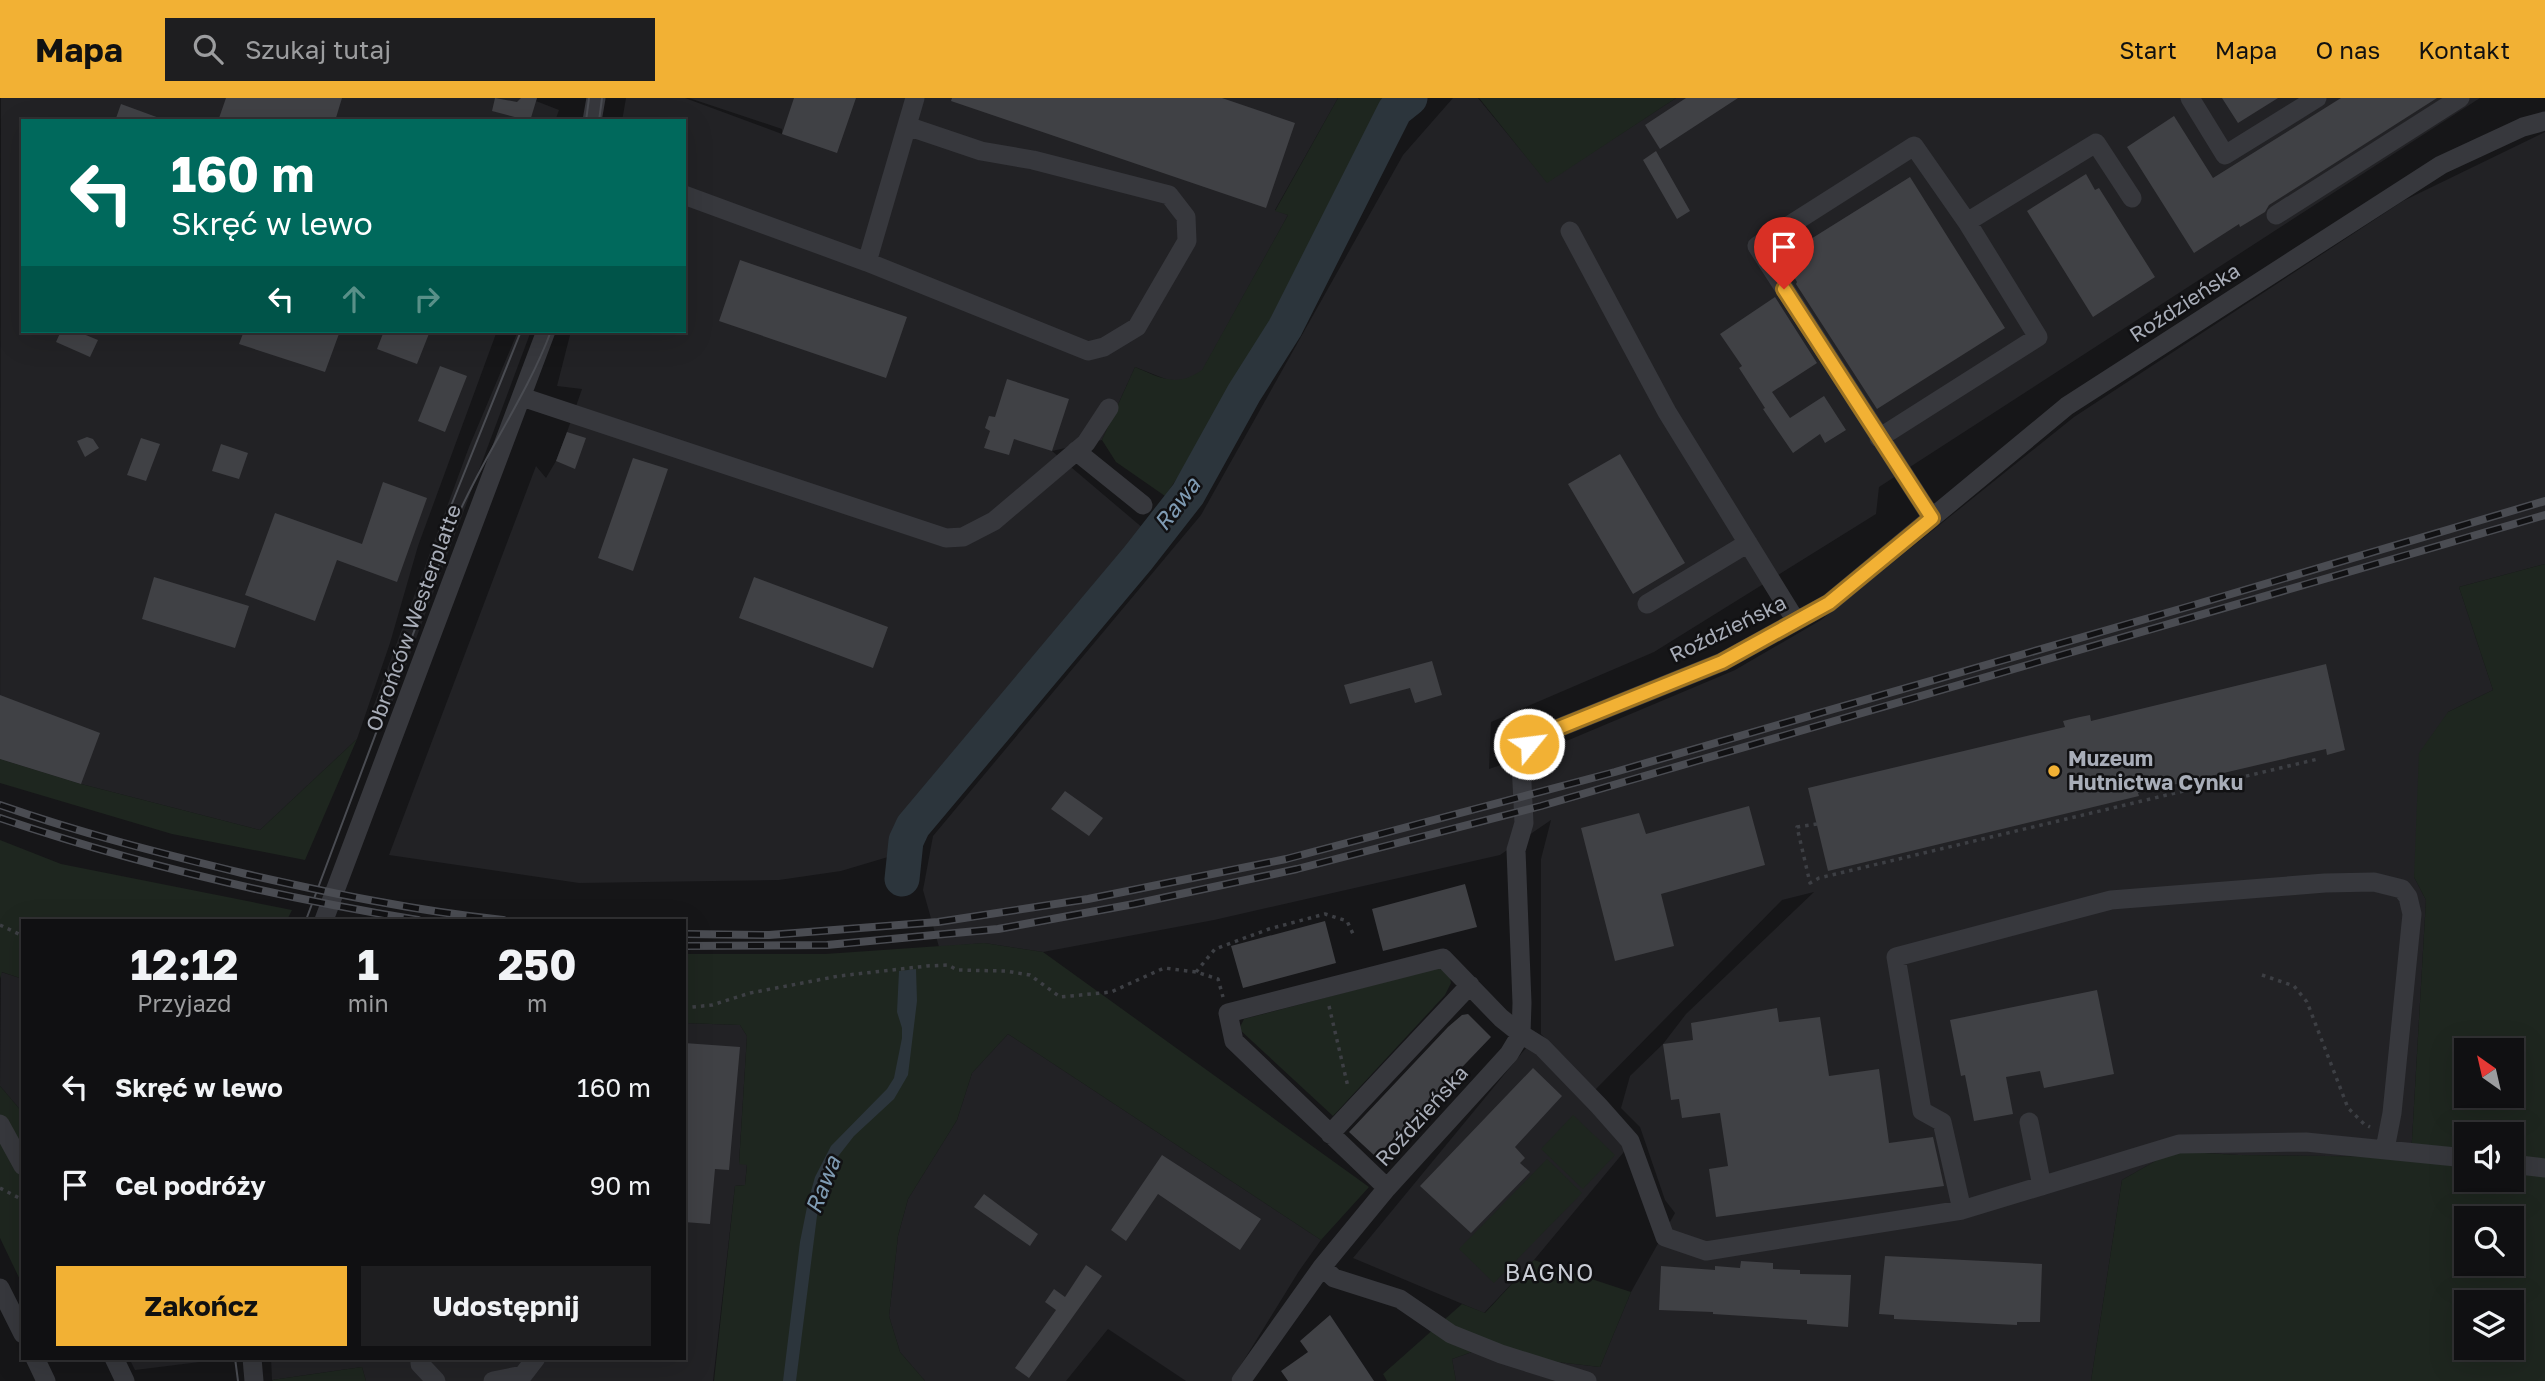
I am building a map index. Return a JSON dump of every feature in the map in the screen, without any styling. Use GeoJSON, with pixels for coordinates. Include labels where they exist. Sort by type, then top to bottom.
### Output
{"type":"FeatureCollection","features":[{"type":"Feature","properties":{"kind":"street"},"geometry":{"type":"LineString","coordinates":[[592,119],[596,98]]}},
{"type":"Feature","properties":{"kind":"street"},"geometry":{"type":"LineString","coordinates":[[867,262],[915,98]]}},
{"type":"Feature","properties":{"kind":"street"},"geometry":{"type":"LineString","coordinates":[[2190,98],[2225,155],[2317,98]]}},
{"type":"Feature","properties":{"kind":"street"},"geometry":{"type":"LineString","coordinates":[[2276,215],[2460,98]]}},
{"type":"Feature","properties":{"kind":"street","name":"Roździeńska"},"geometry":{"type":"LineString","coordinates":[[1241,1381],[1322,1267],[1387,1188],[1509,1055],[1521,1034],[1516,850],[1524,823],[1521,763],[1529,744],[1556,729],[1722,662],[1829,603],[2067,406],[2441,165],[2523,127],[2545,121]]}},
{"type":"Feature","properties":{"kind":"street"},"geometry":{"type":"LineString","coordinates":[[686,196],[867,262],[1088,351],[1104,347],[1137,327],[1187,241],[1186,217],[1169,195],[1033,160],[981,151],[907,126]]}},
{"type":"Feature","properties":{"kind":"street"},"geometry":{"type":"LineString","coordinates":[[1967,222],[2096,143],[2133,198]]}},
{"type":"Feature","properties":{"kind":"street"},"geometry":{"type":"LineString","coordinates":[[1879,438],[2038,337],[1967,222],[1913,145],[1757,246],[1879,438],[1932,518]]}},
{"type":"Feature","properties":{"kind":"street"},"geometry":{"type":"LineString","coordinates":[[1570,231],[1667,412],[1796,621]]}},
{"type":"Feature","properties":{"kind":"street","name":"Obrońców Westerplatte"},"geometry":{"type":"LineString","coordinates":[[324,919],[544,333]]}},
{"type":"Feature","properties":{"kind":"street"},"geometry":{"type":"LineString","coordinates":[[522,397],[946,538],[963,537],[994,521],[1086,443],[1109,408]]}},
{"type":"Feature","properties":{"kind":"street"},"geometry":{"type":"LineString","coordinates":[[1076,451],[1143,505]]}},
{"type":"Feature","properties":{"kind":"street"},"geometry":{"type":"LineString","coordinates":[[1647,604],[1748,543]]}},
{"type":"Feature","properties":{"kind":"street"},"geometry":{"type":"LineString","coordinates":[[1962,1210],[1942,1122],[1922,1111],[1896,957],[2111,900],[2325,883],[2374,882],[2402,890],[2408,897],[2412,914],[2386,1141]]}},
{"type":"Feature","properties":{"kind":"street"},"geometry":{"type":"LineString","coordinates":[[1387,1188],[1234,1041],[1228,1013],[1443,958],[1521,1034],[1542,1047],[1630,1141],[1665,1237],[1706,1251],[1962,1210],[2179,1143],[2386,1141],[2454,1155]]}},
{"type":"Feature","properties":{"kind":"street"},"geometry":{"type":"LineString","coordinates":[[1330,1133],[1470,985]]}},
{"type":"Feature","properties":{"kind":"street"},"geometry":{"type":"LineString","coordinates":[[2029,1122],[2042,1186]]}},
{"type":"Feature","properties":{"kind":"street"},"geometry":{"type":"LineString","coordinates":[[0,1124],[21,1161]]}},
{"type":"Feature","properties":{"kind":"street"},"geometry":{"type":"LineString","coordinates":[[2524,1166],[2545,1168]]}},
{"type":"Feature","properties":{"kind":"street"},"geometry":{"type":"LineString","coordinates":[[1322,1267],[1334,1278],[1400,1299],[1451,1334],[1501,1354],[1587,1381]]}},
{"type":"Feature","properties":{"kind":"street"},"geometry":{"type":"LineString","coordinates":[[0,1288],[21,1330]]}},
{"type":"Feature","properties":{"kind":"street"},"geometry":{"type":"LineString","coordinates":[[36,1360],[46,1381]]}},
{"type":"Feature","properties":{"kind":"street"},"geometry":{"type":"LineString","coordinates":[[115,1360],[125,1381]]}},
{"type":"Feature","properties":{"kind":"street"},"geometry":{"type":"LineString","coordinates":[[252,1360],[254,1381]]}},
{"type":"Feature","properties":{"kind":"street"},"geometry":{"type":"LineString","coordinates":[[420,1360],[420,1364],[436,1381]]}},
{"type":"Feature","properties":{"kind":"street"},"geometry":{"type":"LineString","coordinates":[[493,1381],[523,1375],[534,1360]]}},
{"type":"Feature","properties":{"kind":"path"},"geometry":{"type":"LineString","coordinates":[[1817,824],[1797,827],[1810,883],[1819,878],[2318,758]]}},
{"type":"Feature","properties":{"kind":"path"},"geometry":{"type":"LineString","coordinates":[[1196,972],[1216,949],[1269,929],[1325,914],[1347,921],[1353,934]]}},
{"type":"Feature","properties":{"kind":"path"},"geometry":{"type":"LineString","coordinates":[[0,925],[21,935]]}},
{"type":"Feature","properties":{"kind":"path"},"geometry":{"type":"LineString","coordinates":[[686,1008],[712,1005],[750,993],[839,976],[948,965],[957,970],[1005,971],[1030,975],[1060,997],[1111,992],[1164,968],[1196,972],[1218,979],[1228,1013]]}},
{"type":"Feature","properties":{"kind":"path"},"geometry":{"type":"LineString","coordinates":[[2262,975],[2294,986],[2307,1002],[2348,1108],[2386,1141]]}},
{"type":"Feature","properties":{"kind":"path"},"geometry":{"type":"LineString","coordinates":[[1327,997],[1351,1098]]}},
{"type":"Feature","properties":{"kind":"path"},"geometry":{"type":"LineString","coordinates":[[0,1188],[21,1199]]}},
{"type":"Feature","properties":{"kind":"shaded area"},"geometry":{"type":"Polygon","coordinates":[[[1,98],[537,98],[536,101],[559,110],[556,119],[21,119],[21,333],[496,333],[418,546],[390,643],[357,739],[260,830],[81,784],[0,759],[1,98]]]}},
{"type":"Feature","properties":{"kind":"shaded area"},"geometry":{"type":"Polygon","coordinates":[[[626,98],[685,98],[782,134],[782,129],[689,98],[1338,98],[1275,210],[1288,215],[1202,371],[1188,380],[1168,380],[1135,367],[1102,440],[1052,451],[1144,529],[1018,686],[900,821],[888,857],[841,871],[779,880],[579,883],[389,855],[536,466],[546,478],[556,461],[582,389],[557,386],[570,333],[686,333],[686,119],[622,119],[626,98]]]}},
{"type":"Feature","properties":{"kind":"shaded area"},"geometry":{"type":"Polygon","coordinates":[[[1338,98],[1394,98],[1388,103],[1277,318],[1221,413],[1165,496],[1116,462],[1102,440],[1135,367],[1161,378],[1176,380],[1202,370],[1288,215],[1275,211],[1338,98]]]}},
{"type":"Feature","properties":{"kind":"shaded area"},"geometry":{"type":"Polygon","coordinates":[[[1453,98],[1478,98],[1547,182],[1676,98],[2480,98],[1879,487],[1876,514],[1654,652],[1491,722],[1489,769],[1545,750],[1735,670],[1821,620],[2074,417],[2403,201],[2545,132],[2545,564],[2459,587],[2493,690],[2448,712],[2414,877],[2426,900],[2411,1157],[2238,1155],[2173,1151],[2122,1180],[2091,1381],[1456,1381],[1452,1359],[1472,1352],[1600,1367],[1631,1292],[1675,1213],[1665,1200],[1640,1127],[1621,1108],[1630,1076],[1663,1044],[1686,1014],[1814,892],[1782,900],[1595,1090],[1541,1034],[1541,859],[1551,820],[1500,855],[1214,920],[1043,952],[984,943],[939,947],[923,890],[933,836],[1201,515],[1403,155],[1453,98]]]}},
{"type":"Feature","properties":{"kind":"shaded area"},"geometry":{"type":"Polygon","coordinates":[[[1479,98],[1676,98],[1547,183],[1479,98]]]}},
{"type":"Feature","properties":{"kind":"shaded area"},"geometry":{"type":"Polygon","coordinates":[[[517,333],[530,333],[386,719],[371,713],[469,447],[517,333]]]}},
{"type":"Feature","properties":{"kind":"shaded area"},"geometry":{"type":"Polygon","coordinates":[[[2545,564],[2545,1381],[2091,1381],[2122,1180],[2173,1151],[2238,1155],[2411,1157],[2426,900],[2414,877],[2419,753],[2448,712],[2493,690],[2459,587],[2545,564]]]}},
{"type":"Feature","properties":{"kind":"shaded area"},"geometry":{"type":"Polygon","coordinates":[[[357,739],[305,860],[172,834],[0,783],[0,759],[81,784],[260,830],[357,739]]]}},
{"type":"Feature","properties":{"kind":"shaded area"},"geometry":{"type":"Polygon","coordinates":[[[0,840],[61,864],[292,910],[288,919],[21,919],[21,978],[2,972],[0,979],[0,840]]]}},
{"type":"Feature","properties":{"kind":"shaded area"},"geometry":{"type":"Polygon","coordinates":[[[984,943],[1043,952],[1369,1187],[1321,1240],[1008,1034],[972,1073],[957,1120],[908,1199],[898,1236],[889,1316],[900,1352],[925,1381],[714,1381],[735,1186],[745,1185],[747,1165],[739,1164],[747,1036],[740,1025],[686,1023],[686,954],[825,954],[984,943]]]}},
{"type":"Feature","properties":{"kind":"shaded area"},"geometry":{"type":"Polygon","coordinates":[[[1438,968],[1449,973],[1451,983],[1445,995],[1333,1116],[1239,1029],[1244,1019],[1438,968]]]}},
{"type":"Feature","properties":{"kind":"shaded area"},"geometry":{"type":"Polygon","coordinates":[[[1,972],[21,978],[21,1111],[0,1086],[1,972]]]}},
{"type":"Feature","properties":{"kind":"shaded area"},"geometry":{"type":"Polygon","coordinates":[[[686,1023],[740,1025],[747,1036],[739,1163],[747,1164],[745,1185],[735,1186],[713,1381],[366,1381],[362,1367],[272,1380],[271,1360],[686,1360],[686,1023]]]}},
{"type":"Feature","properties":{"kind":"shaded area"},"geometry":{"type":"Polygon","coordinates":[[[1008,1034],[1321,1240],[1231,1381],[1186,1381],[1108,1329],[1066,1381],[925,1381],[900,1352],[889,1316],[898,1236],[908,1199],[957,1120],[972,1073],[1008,1034]]]}},
{"type":"Feature","properties":{"kind":"shaded area"},"geometry":{"type":"Polygon","coordinates":[[[1531,1042],[1628,1147],[1534,1260],[1484,1313],[1353,1258],[1531,1042]]]}},
{"type":"Feature","properties":{"kind":"shaded area"},"geometry":{"type":"Polygon","coordinates":[[[0,1086],[21,1111],[21,1282],[0,1238],[0,1086]]]}},
{"type":"Feature","properties":{"kind":"shaded area"},"geometry":{"type":"Polygon","coordinates":[[[1573,1115],[1615,1155],[1583,1189],[1541,1149],[1573,1115]]]}},
{"type":"Feature","properties":{"kind":"shaded area"},"geometry":{"type":"Polygon","coordinates":[[[1547,1159],[1582,1193],[1494,1283],[1459,1249],[1547,1159]]]}},
{"type":"Feature","properties":{"kind":"shaded area"},"geometry":{"type":"Polygon","coordinates":[[[1534,1260],[1631,1292],[1600,1367],[1472,1352],[1452,1359],[1456,1381],[1387,1381],[1383,1374],[1462,1304],[1485,1313],[1534,1260]]]}},
{"type":"Feature","properties":{"kind":"shaded area"},"geometry":{"type":"Polygon","coordinates":[[[130,1360],[208,1360],[208,1361],[135,1370],[130,1360]]]}},
{"type":"Feature","properties":{"kind":"shaded area"},"geometry":{"type":"Polygon","coordinates":[[[362,1367],[366,1381],[272,1380],[362,1367]]]}},
{"type":"Feature","properties":{"kind":"water"},"geometry":{"type":"Polygon","coordinates":[[[916,969],[917,1001],[908,1075],[894,1099],[854,1136],[836,1159],[824,1186],[817,1216],[796,1381],[783,1381],[800,1242],[815,1177],[831,1146],[887,1089],[894,1078],[902,1038],[897,1012],[899,971],[916,969]]]}},
{"type":"Feature","properties":{"kind":"building"},"geometry":{"type":"Polygon","coordinates":[[[226,98],[342,98],[336,119],[219,119],[226,98]]]}},
{"type":"Feature","properties":{"kind":"building"},"geometry":{"type":"Polygon","coordinates":[[[495,98],[517,102],[521,98],[537,98],[531,119],[492,111],[495,98]]]}},
{"type":"Feature","properties":{"kind":"building"},"geometry":{"type":"Polygon","coordinates":[[[794,98],[856,98],[837,153],[782,134],[794,98]]]}},
{"type":"Feature","properties":{"kind":"building"},"geometry":{"type":"Polygon","coordinates":[[[952,98],[1222,98],[1295,123],[1266,208],[951,101],[952,98]]]}},
{"type":"Feature","properties":{"kind":"building"},"geometry":{"type":"Polygon","coordinates":[[[1686,98],[1738,98],[1660,149],[1645,125],[1686,98]]]}},
{"type":"Feature","properties":{"kind":"building"},"geometry":{"type":"Polygon","coordinates":[[[2222,98],[2278,98],[2238,123],[2222,98]]]}},
{"type":"Feature","properties":{"kind":"building"},"geometry":{"type":"Polygon","coordinates":[[[2341,98],[2437,98],[2269,205],[2265,212],[2240,227],[2239,224],[2194,253],[2127,147],[2174,116],[2213,178],[2341,98]]]}},
{"type":"Feature","properties":{"kind":"building"},"geometry":{"type":"Polygon","coordinates":[[[121,104],[162,119],[116,119],[121,104]]]}},
{"type":"Feature","properties":{"kind":"building"},"geometry":{"type":"Polygon","coordinates":[[[1656,151],[1690,211],[1677,219],[1643,160],[1656,151]]]}},
{"type":"Feature","properties":{"kind":"building"},"geometry":{"type":"Polygon","coordinates":[[[2086,174],[2095,190],[2099,188],[2155,277],[2093,317],[2027,211],[2086,174]]]}},
{"type":"Feature","properties":{"kind":"building"},"geometry":{"type":"Polygon","coordinates":[[[1910,177],[2005,328],[1877,409],[1796,284],[1782,257],[1910,177]]]}},
{"type":"Feature","properties":{"kind":"building"},"geometry":{"type":"Polygon","coordinates":[[[740,260],[907,317],[886,378],[719,321],[740,260]]]}},
{"type":"Feature","properties":{"kind":"building"},"geometry":{"type":"Polygon","coordinates":[[[1775,297],[1817,363],[1772,392],[1790,418],[1824,396],[1846,430],[1825,443],[1820,434],[1793,453],[1763,409],[1765,408],[1739,368],[1742,366],[1720,334],[1775,297]]]}},
{"type":"Feature","properties":{"kind":"building"},"geometry":{"type":"Polygon","coordinates":[[[60,333],[81,333],[98,340],[90,357],[56,342],[60,333]]]}},
{"type":"Feature","properties":{"kind":"building"},"geometry":{"type":"Polygon","coordinates":[[[243,333],[339,333],[325,372],[239,344],[243,333]]]}},
{"type":"Feature","properties":{"kind":"building"},"geometry":{"type":"Polygon","coordinates":[[[383,333],[429,333],[417,364],[377,349],[383,333]]]}},
{"type":"Feature","properties":{"kind":"building"},"geometry":{"type":"Polygon","coordinates":[[[440,366],[467,376],[445,432],[418,421],[440,366]]]}},
{"type":"Feature","properties":{"kind":"building"},"geometry":{"type":"Polygon","coordinates":[[[1007,379],[1069,399],[1052,451],[1014,439],[1009,455],[984,448],[990,431],[985,428],[989,416],[995,417],[1007,379]]]}},
{"type":"Feature","properties":{"kind":"building"},"geometry":{"type":"Polygon","coordinates":[[[567,432],[586,438],[575,469],[556,461],[567,432]]]}},
{"type":"Feature","properties":{"kind":"building"},"geometry":{"type":"Polygon","coordinates":[[[87,437],[93,439],[99,448],[85,457],[77,441],[87,437]]]}},
{"type":"Feature","properties":{"kind":"building"},"geometry":{"type":"Polygon","coordinates":[[[141,438],[160,444],[146,481],[127,475],[141,438]]]}},
{"type":"Feature","properties":{"kind":"building"},"geometry":{"type":"Polygon","coordinates":[[[221,444],[248,453],[239,479],[212,471],[221,444]]]}},
{"type":"Feature","properties":{"kind":"building"},"geometry":{"type":"Polygon","coordinates":[[[1620,454],[1685,563],[1633,594],[1568,484],[1620,454]]]}},
{"type":"Feature","properties":{"kind":"building"},"geometry":{"type":"Polygon","coordinates":[[[633,458],[668,469],[633,571],[598,558],[633,458]]]}},
{"type":"Feature","properties":{"kind":"building"},"geometry":{"type":"Polygon","coordinates":[[[383,482],[427,498],[397,582],[337,560],[315,621],[245,595],[275,513],[362,544],[383,482]]]}},
{"type":"Feature","properties":{"kind":"building"},"geometry":{"type":"Polygon","coordinates":[[[154,577],[249,606],[235,648],[142,619],[154,577]]]}},
{"type":"Feature","properties":{"kind":"building"},"geometry":{"type":"Polygon","coordinates":[[[754,577],[888,627],[873,668],[739,618],[754,577]]]}},
{"type":"Feature","properties":{"kind":"building"},"geometry":{"type":"Polygon","coordinates":[[[1432,661],[1442,695],[1415,703],[1410,688],[1350,704],[1344,685],[1432,661]]]}},
{"type":"Feature","properties":{"kind":"building","name":"Muzeum Hutnictwa Cynku"},"geometry":{"type":"Polygon","coordinates":[[[2326,664],[2345,750],[2327,755],[2326,749],[2138,793],[2139,796],[1828,871],[1808,788],[2065,727],[2063,721],[2090,715],[2091,721],[2326,664]]]}},
{"type":"Feature","properties":{"kind":"building"},"geometry":{"type":"Polygon","coordinates":[[[0,695],[100,733],[81,784],[0,759],[0,695]]]}},
{"type":"Feature","properties":{"kind":"building"},"geometry":{"type":"Polygon","coordinates":[[[1065,791],[1103,818],[1089,836],[1051,809],[1065,791]]]}},
{"type":"Feature","properties":{"kind":"building"},"geometry":{"type":"Polygon","coordinates":[[[1749,806],[1765,865],[1661,894],[1674,946],[1615,961],[1581,828],[1639,813],[1646,834],[1749,806]]]}},
{"type":"Feature","properties":{"kind":"building"},"geometry":{"type":"Polygon","coordinates":[[[1465,884],[1477,927],[1383,951],[1372,909],[1465,884]]]}},
{"type":"Feature","properties":{"kind":"building"},"geometry":{"type":"Polygon","coordinates":[[[1325,921],[1336,963],[1243,988],[1231,946],[1325,921]]]}},
{"type":"Feature","properties":{"kind":"building"},"geometry":{"type":"Polygon","coordinates":[[[2097,990],[2114,1074],[2044,1088],[2040,1071],[2006,1077],[2013,1114],[1974,1121],[1965,1075],[1961,1076],[1950,1020],[2097,990]]]}},
{"type":"Feature","properties":{"kind":"building"},"geometry":{"type":"Polygon","coordinates":[[[1777,1008],[1779,1022],[1820,1017],[1829,1076],[1879,1069],[1889,1143],[1933,1137],[1944,1186],[1716,1217],[1709,1169],[1728,1166],[1720,1113],[1682,1118],[1679,1099],[1671,1100],[1663,1044],[1693,1040],[1691,1023],[1777,1008]]]}},
{"type":"Feature","properties":{"kind":"building"},"geometry":{"type":"Polygon","coordinates":[[[1468,1014],[1491,1037],[1376,1157],[1349,1132],[1448,1027],[1462,1015],[1468,1014]]]}},
{"type":"Feature","properties":{"kind":"building"},"geometry":{"type":"Polygon","coordinates":[[[686,1043],[740,1047],[729,1170],[715,1169],[710,1224],[686,1222],[686,1043]]]}},
{"type":"Feature","properties":{"kind":"building"},"geometry":{"type":"Polygon","coordinates":[[[1533,1068],[1562,1096],[1515,1147],[1525,1158],[1520,1163],[1530,1172],[1471,1233],[1420,1186],[1533,1068]]]}},
{"type":"Feature","properties":{"kind":"building"},"geometry":{"type":"Polygon","coordinates":[[[1162,1155],[1261,1219],[1240,1250],[1158,1194],[1126,1241],[1111,1230],[1162,1155]]]}},
{"type":"Feature","properties":{"kind":"building"},"geometry":{"type":"Polygon","coordinates":[[[984,1194],[1038,1234],[1030,1246],[974,1207],[984,1194]]]}},
{"type":"Feature","properties":{"kind":"building"},"geometry":{"type":"Polygon","coordinates":[[[1885,1256],[2042,1264],[2040,1322],[2017,1322],[2017,1325],[1894,1319],[1894,1315],[1879,1314],[1885,1256]]]}},
{"type":"Feature","properties":{"kind":"building"},"geometry":{"type":"Polygon","coordinates":[[[1741,1261],[1773,1263],[1773,1269],[1800,1270],[1800,1274],[1851,1275],[1848,1327],[1807,1324],[1807,1320],[1659,1310],[1661,1266],[1715,1270],[1715,1266],[1740,1268],[1741,1261]]]}},
{"type":"Feature","properties":{"kind":"building"},"geometry":{"type":"Polygon","coordinates":[[[1086,1265],[1102,1276],[1029,1378],[1015,1368],[1056,1310],[1045,1302],[1054,1289],[1065,1297],[1086,1265]]]}},
{"type":"Feature","properties":{"kind":"building"},"geometry":{"type":"Polygon","coordinates":[[[1330,1315],[1374,1381],[1288,1381],[1281,1371],[1308,1352],[1300,1341],[1330,1315]]]}},
{"type":"Feature","properties":{"kind":"waterway","name":"Rawa"},"geometry":{"type":"LineString","coordinates":[[902,879],[906,841],[913,826],[1138,558],[1188,494],[1244,393],[1285,328],[1395,110],[1410,98]]}},
{"type":"Feature","properties":{"kind":"tram line"},"geometry":{"type":"LineString","coordinates":[[586,119],[589,98]]}},
{"type":"Feature","properties":{"kind":"tram line"},"geometry":{"type":"LineString","coordinates":[[599,119],[602,98]]}},
{"type":"Feature","properties":{"kind":"tram line"},"geometry":{"type":"LineString","coordinates":[[451,506],[520,333]]}},
{"type":"Feature","properties":{"kind":"tram line"},"geometry":{"type":"LineString","coordinates":[[306,919],[455,522],[529,380],[550,333]]}},
{"type":"Feature","properties":{"kind":"tram line"},"geometry":{"type":"LineString","coordinates":[[235,1360],[238,1381]]}},
{"type":"Feature","properties":{"kind":"railway"},"geometry":{"type":"LineString","coordinates":[[686,934],[769,935],[938,922],[1088,899],[1286,859],[1615,772],[2545,501]]}},
{"type":"Feature","properties":{"kind":"railway"},"geometry":{"type":"LineString","coordinates":[[686,946],[827,945],[998,929],[1134,904],[1297,869],[1541,806],[2545,515]]}},
{"type":"Feature","properties":{"kind":"railway"},"geometry":{"type":"LineString","coordinates":[[0,805],[61,825],[246,874],[373,901],[495,919]]}},
{"type":"Feature","properties":{"kind":"railway"},"geometry":{"type":"LineString","coordinates":[[0,818],[51,835],[207,878],[412,919]]}},
{"type":"Feature","properties":{"kind":"place","name":"Muzeum Hutnictwa Cynku"},"geometry":{"type":"Point","coordinates":[2054,771]}},
{"type":"Feature","properties":{"kind":"district","name":"BAGNO"},"geometry":{"type":"Point","coordinates":[1550,1273]}},
{"type":"Feature","properties":{"kind":"route"},"geometry":{"type":"LineString","coordinates":[[1529,744],[1556,729],[1722,662],[1829,603],[1932,518],[1784,289]]}}]}
